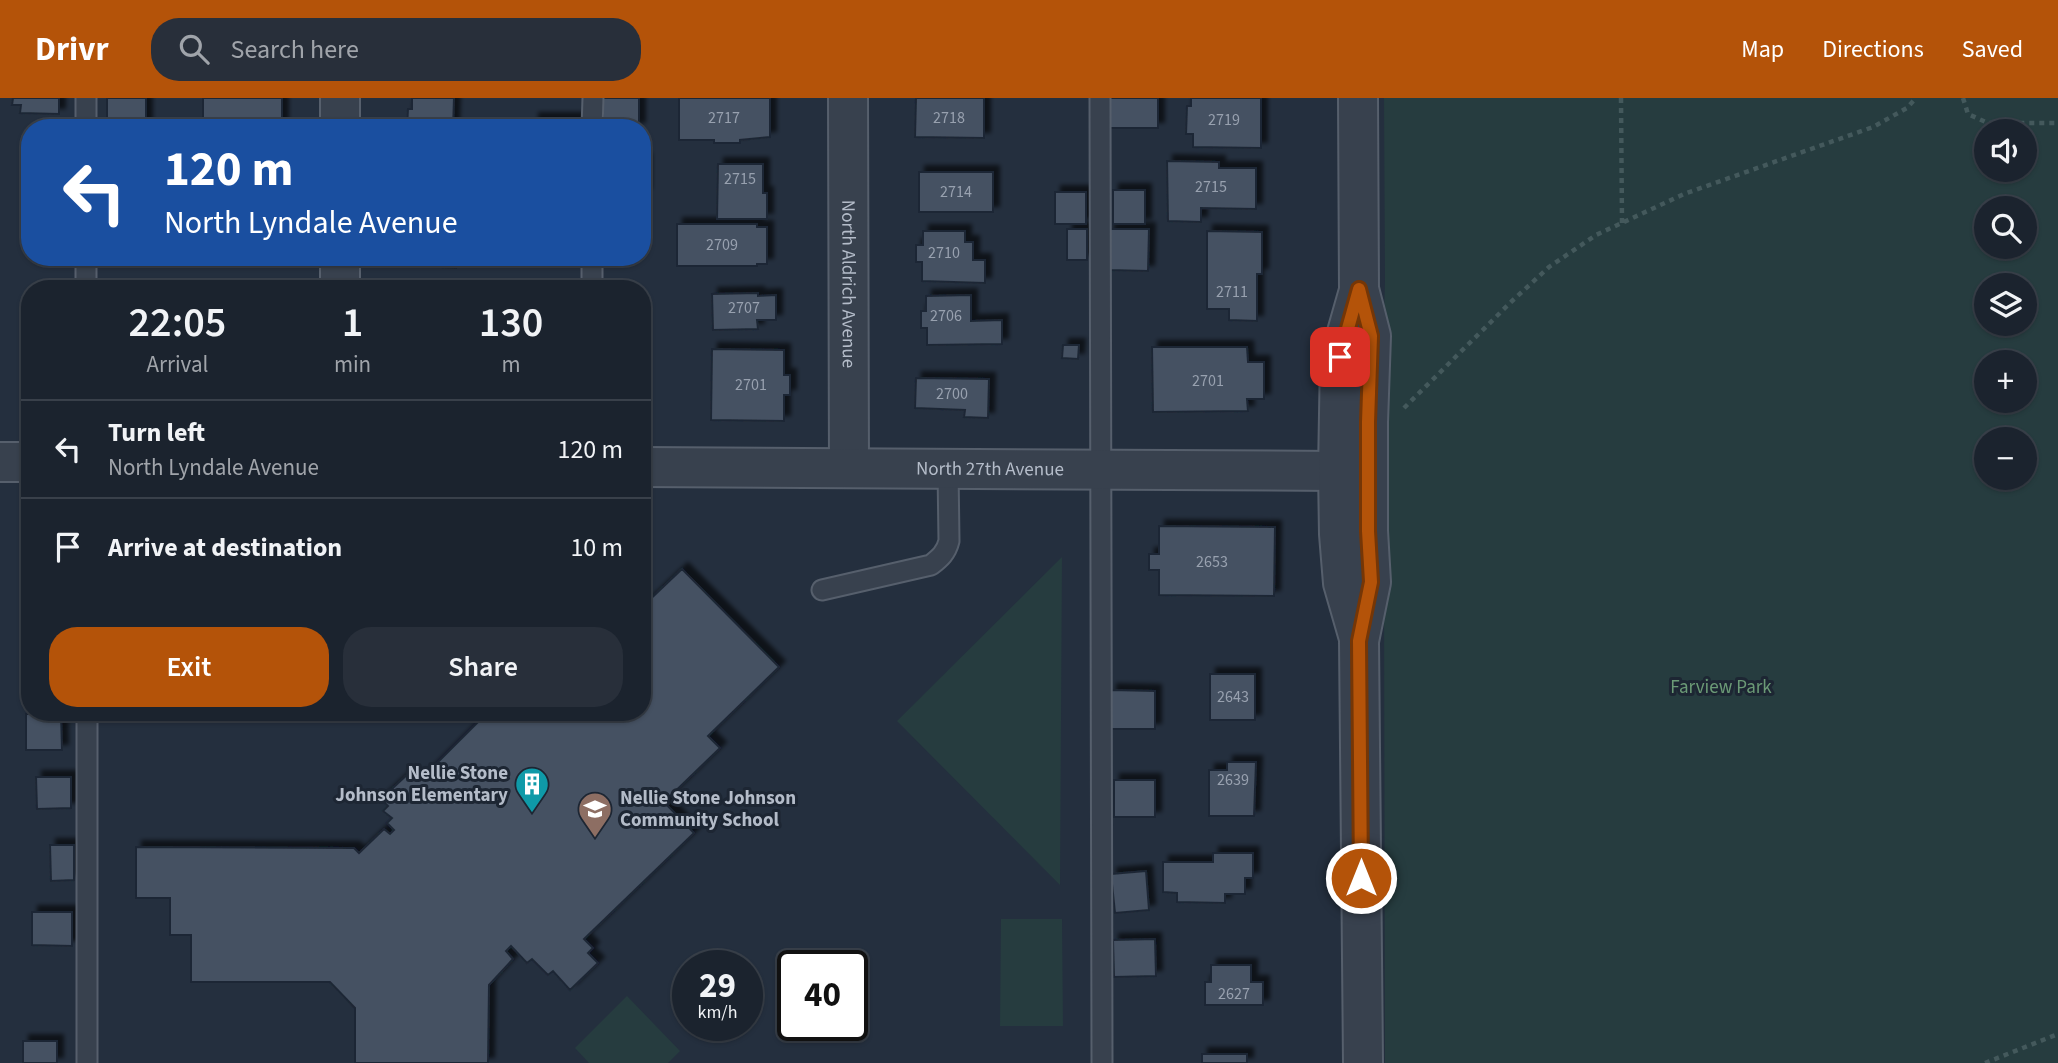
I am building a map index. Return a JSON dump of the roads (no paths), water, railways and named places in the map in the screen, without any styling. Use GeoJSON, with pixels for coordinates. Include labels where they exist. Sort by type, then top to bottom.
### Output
{"type":"FeatureCollection","features":[{"type":"Feature","properties":{"kind":"street"},"geometry":{"type":"LineString","coordinates":[[340,98],[340,119]]}},
{"type":"Feature","properties":{"kind":"street","name":"North Aldrich Avenue"},"geometry":{"type":"LineString","coordinates":[[848,98],[849,468]]}},
{"type":"Feature","properties":{"kind":"street"},"geometry":{"type":"LineString","coordinates":[[1358,98],[1359,289],[1371,336],[1368,399],[1368,531],[1371,582],[1359,641],[1363,1063]]}},
{"type":"Feature","properties":{"kind":"street"},"geometry":{"type":"LineString","coordinates":[[1359,289],[1340,357],[1338,471],[1343,583],[1359,641]]}},
{"type":"Feature","properties":{"kind":"street"},"geometry":{"type":"LineString","coordinates":[[0,462],[21,462]]}},
{"type":"Feature","properties":{"kind":"street","name":"North 27th Avenue"},"geometry":{"type":"LineString","coordinates":[[651,467],[1338,471]]}},
{"type":"Feature","properties":{"kind":"lane"},"geometry":{"type":"LineString","coordinates":[[86,98],[86,119]]}},
{"type":"Feature","properties":{"kind":"lane"},"geometry":{"type":"LineString","coordinates":[[593,98],[593,119]]}},
{"type":"Feature","properties":{"kind":"lane"},"geometry":{"type":"LineString","coordinates":[[1100,98],[1102,1063]]}},
{"type":"Feature","properties":{"kind":"lane"},"geometry":{"type":"LineString","coordinates":[[822,590],[931,565],[941,558],[949,541],[948,469]]}},
{"type":"Feature","properties":{"kind":"lane"},"geometry":{"type":"LineString","coordinates":[[87,721],[87,1063]]}},
{"type":"Feature","properties":{"kind":"place","name":"Nellie Stone Johnson Elementary"},"geometry":{"type":"Point","coordinates":[532,814]}},
{"type":"Feature","properties":{"kind":"place","name":"Nellie Stone Johnson Community School"},"geometry":{"type":"Point","coordinates":[595,839]}},
{"type":"Feature","properties":{"kind":"park label","name":"Farview Park"},"geometry":{"type":"Point","coordinates":[1721,687]}}]}
